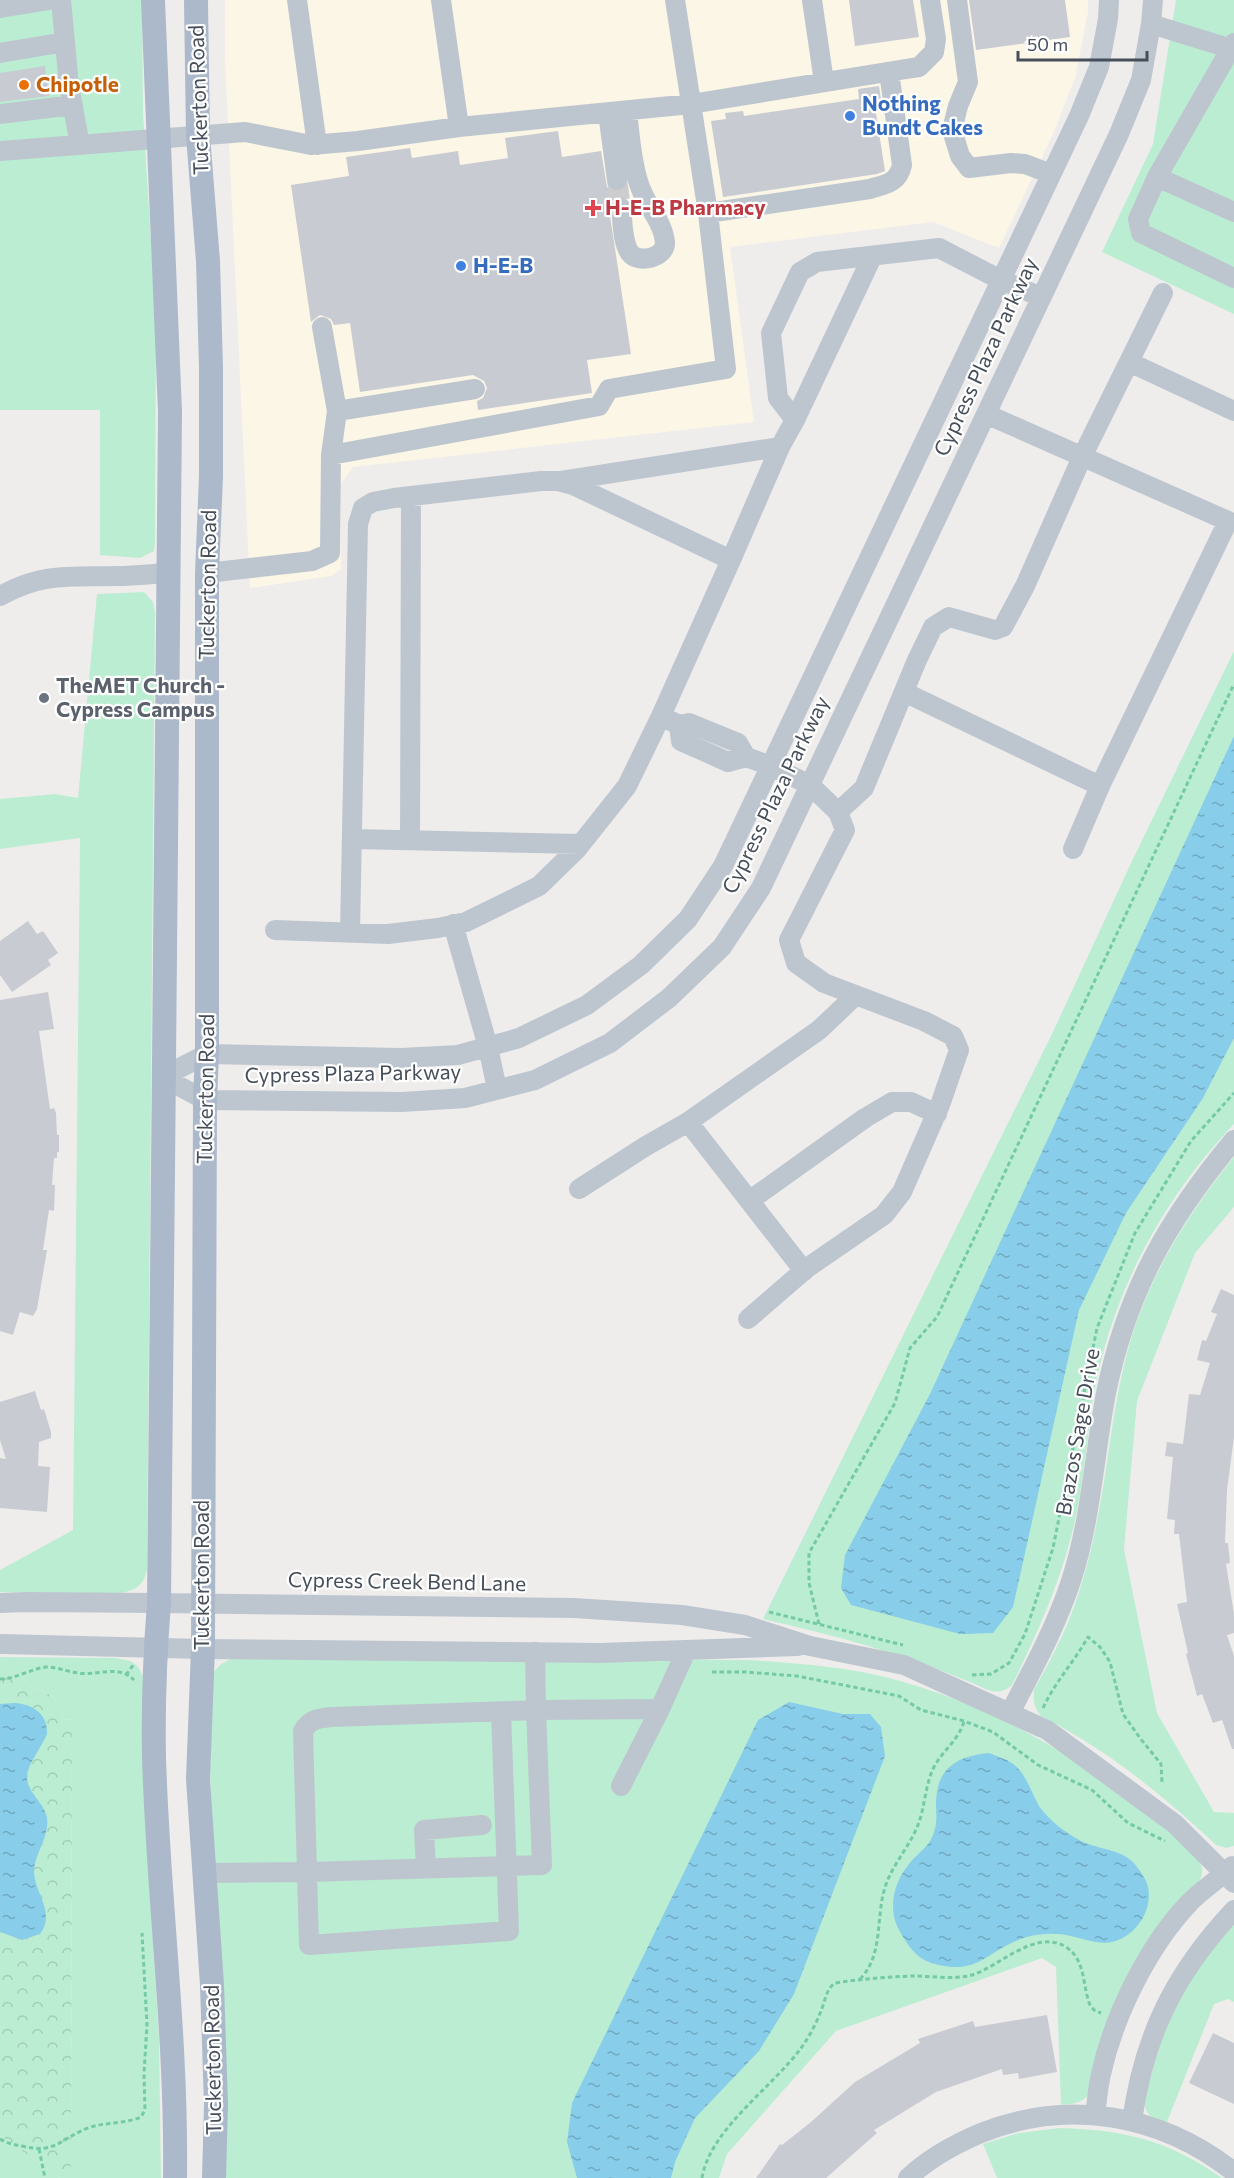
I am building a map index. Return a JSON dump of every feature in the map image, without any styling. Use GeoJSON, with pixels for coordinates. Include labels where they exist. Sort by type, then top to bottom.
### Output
{"type":"FeatureCollection","features":[{"type":"Feature","properties":{"kind":"main road","name":"Tuckerton Road"},"geometry":{"type":"LineString","coordinates":[[153,0],[170,412],[162,1077],[159,1603],[154,1756],[173,2042],[176,2123],[175,2178]]}},
{"type":"Feature","properties":{"kind":"main road","name":"Tuckerton Road"},"geometry":{"type":"LineString","coordinates":[[196,0],[198,136],[208,261],[211,368],[211,476],[207,573],[203,1649],[198,1779],[212,1985],[215,2092],[214,2178]]}},
{"type":"Feature","properties":{"kind":"main road"},"geometry":{"type":"LineString","coordinates":[[168,573],[207,573]]}},
{"type":"Feature","properties":{"kind":"street"},"geometry":{"type":"LineString","coordinates":[[0,8],[49,0]]}},
{"type":"Feature","properties":{"kind":"street"},"geometry":{"type":"LineString","coordinates":[[61,0],[80,145]]}},
{"type":"Feature","properties":{"kind":"street"},"geometry":{"type":"LineString","coordinates":[[297,0],[317,145]]}},
{"type":"Feature","properties":{"kind":"street"},"geometry":{"type":"LineString","coordinates":[[441,0],[459,127]]}},
{"type":"Feature","properties":{"kind":"street"},"geometry":{"type":"LineString","coordinates":[[331,455],[599,406],[609,388],[726,369],[708,213],[675,0]]}},
{"type":"Feature","properties":{"kind":"street"},"geometry":{"type":"LineString","coordinates":[[812,0],[824,82]]}},
{"type":"Feature","properties":{"kind":"street"},"geometry":{"type":"LineString","coordinates":[[0,151],[245,132],[281,141],[317,145],[459,127],[691,104],[920,67],[934,51],[936,39],[930,0]]}},
{"type":"Feature","properties":{"kind":"street"},"geometry":{"type":"LineString","coordinates":[[957,0],[968,82],[958,106],[952,130],[960,156],[969,168],[1011,163],[1025,164],[1051,174]]}},
{"type":"Feature","properties":{"kind":"street","name":"Cypress Plaza Parkway"},"geometry":{"type":"LineString","coordinates":[[162,1077],[207,1054],[401,1058],[458,1054],[519,1038],[587,1005],[641,965],[688,919],[723,866],[1051,174],[1099,67],[1108,19],[1109,0]]}},
{"type":"Feature","properties":{"kind":"street","name":"Cypress Plaza Parkway"},"geometry":{"type":"LineString","coordinates":[[162,1077],[205,1100],[402,1102],[465,1098],[534,1080],[610,1043],[669,998],[722,947],[761,888],[1119,134],[1141,80],[1153,0]]}},
{"type":"Feature","properties":{"kind":"street"},"geometry":{"type":"LineString","coordinates":[[1151,24],[1233,46],[1157,177],[1138,219],[1141,233],[1234,278]]}},
{"type":"Feature","properties":{"kind":"street"},"geometry":{"type":"LineString","coordinates":[[0,53],[65,42]]}},
{"type":"Feature","properties":{"kind":"street"},"geometry":{"type":"LineString","coordinates":[[708,213],[870,189],[895,179],[900,174],[902,165],[889,72]]}},
{"type":"Feature","properties":{"kind":"street"},"geometry":{"type":"LineString","coordinates":[[0,114],[73,105]]}},
{"type":"Feature","properties":{"kind":"street"},"geometry":{"type":"LineString","coordinates":[[617,112],[617,180]]}},
{"type":"Feature","properties":{"kind":"street"},"geometry":{"type":"LineString","coordinates":[[617,112],[644,196],[662,230],[665,245],[662,253],[638,258],[628,251],[621,208]]}},
{"type":"Feature","properties":{"kind":"street"},"geometry":{"type":"LineString","coordinates":[[1157,177],[1234,212]]}},
{"type":"Feature","properties":{"kind":"street"},"geometry":{"type":"LineString","coordinates":[[795,420],[778,398],[771,333],[800,272],[817,262],[939,248],[1001,280],[1041,297]]}},
{"type":"Feature","properties":{"kind":"street"},"geometry":{"type":"LineString","coordinates":[[275,930],[387,934],[466,922],[539,886],[581,844],[627,786],[661,716],[780,447],[872,257]]}},
{"type":"Feature","properties":{"kind":"street"},"geometry":{"type":"LineString","coordinates":[[838,812],[864,788],[933,627],[949,617],[995,630],[1003,627],[1025,586],[1082,457],[1163,293]]}},
{"type":"Feature","properties":{"kind":"street"},"geometry":{"type":"LineString","coordinates":[[207,573],[312,561],[330,553],[331,455],[337,411],[322,327]]}},
{"type":"Feature","properties":{"kind":"street"},"geometry":{"type":"LineString","coordinates":[[1129,362],[1234,411]]}},
{"type":"Feature","properties":{"kind":"street"},"geometry":{"type":"LineString","coordinates":[[337,411],[475,389]]}},
{"type":"Feature","properties":{"kind":"street"},"geometry":{"type":"LineString","coordinates":[[986,414],[1082,457],[1231,515],[1100,786],[1073,849]]}},
{"type":"Feature","properties":{"kind":"street"},"geometry":{"type":"LineString","coordinates":[[350,933],[358,524],[363,508],[373,502],[411,496],[558,481],[780,447]]}},
{"type":"Feature","properties":{"kind":"street"},"geometry":{"type":"LineString","coordinates":[[558,481],[573,485],[731,560]]}},
{"type":"Feature","properties":{"kind":"street"},"geometry":{"type":"LineString","coordinates":[[410,840],[411,496]]}},
{"type":"Feature","properties":{"kind":"street"},"geometry":{"type":"LineString","coordinates":[[0,596],[23,585],[54,577],[168,573]]}},
{"type":"Feature","properties":{"kind":"street"},"geometry":{"type":"LineString","coordinates":[[904,692],[1100,786]]}},
{"type":"Feature","properties":{"kind":"street"},"geometry":{"type":"LineString","coordinates":[[661,716],[679,726],[689,723],[738,743],[746,757],[810,785],[838,812],[845,830],[789,940],[796,963],[824,982],[924,1021],[953,1036],[959,1050],[937,1114],[902,1192],[884,1215],[804,1271],[748,1319]]}},
{"type":"Feature","properties":{"kind":"street"},"geometry":{"type":"LineString","coordinates":[[352,839],[581,844]]}},
{"type":"Feature","properties":{"kind":"street"},"geometry":{"type":"LineString","coordinates":[[453,924],[488,1047],[497,1089]]}},
{"type":"Feature","properties":{"kind":"street"},"geometry":{"type":"LineString","coordinates":[[579,1190],[646,1146],[688,1122],[819,1030],[856,995]]}},
{"type":"Feature","properties":{"kind":"street"},"geometry":{"type":"LineString","coordinates":[[749,1202],[865,1118],[892,1102],[911,1102],[937,1114]]}},
{"type":"Feature","properties":{"kind":"street"},"geometry":{"type":"LineString","coordinates":[[688,1122],[804,1271]]}},
{"type":"Feature","properties":{"kind":"street","name":"Brazos Sage Drive"},"geometry":{"type":"LineString","coordinates":[[1010,1713],[1054,1626],[1071,1580],[1086,1526],[1106,1393],[1119,1342],[1140,1281],[1168,1227],[1234,1140]]}},
{"type":"Feature","properties":{"kind":"street","name":"Cypress Creek Bend Lane"},"geometry":{"type":"LineString","coordinates":[[0,1604],[26,1602],[574,1608],[682,1615],[745,1625],[810,1646],[904,1665],[1047,1730],[1175,1824],[1231,1874]]}},
{"type":"Feature","properties":{"kind":"street","name":"Cypress Creek Bend Lane"},"geometry":{"type":"LineString","coordinates":[[0,1644],[203,1649],[536,1652],[686,1651],[810,1646]]}},
{"type":"Feature","properties":{"kind":"street"},"geometry":{"type":"LineString","coordinates":[[621,1786],[686,1651]]}},
{"type":"Feature","properties":{"kind":"street"},"geometry":{"type":"LineString","coordinates":[[204,1873],[542,1865],[536,1652]]}},
{"type":"Feature","properties":{"kind":"street"},"geometry":{"type":"LineString","coordinates":[[501,1712],[509,1931],[309,1945],[303,1731],[307,1724],[316,1719],[332,1717],[536,1710],[660,1709]]}},
{"type":"Feature","properties":{"kind":"street"},"geometry":{"type":"LineString","coordinates":[[426,1868],[424,1830],[482,1825]]}},
{"type":"Feature","properties":{"kind":"street"},"geometry":{"type":"LineString","coordinates":[[1113,2118],[1101,2074],[1117,2023],[1138,1976],[1161,1939],[1190,1903],[1231,1874]]}},
{"type":"Feature","properties":{"kind":"street"},"geometry":{"type":"LineString","coordinates":[[1113,2118],[1137,2082],[1152,2036],[1170,1994],[1192,1960],[1234,1910]]}},
{"type":"Feature","properties":{"kind":"street"},"geometry":{"type":"LineString","coordinates":[[908,2178],[920,2166],[961,2142],[1009,2122],[1053,2115],[1113,2118],[1178,2136],[1234,2172]]}},
{"type":"Feature","properties":{"kind":"path"},"geometry":{"type":"LineString","coordinates":[[819,1624],[808,1583],[809,1553],[895,1403],[910,1348],[937,1317],[1234,684]]}},
{"type":"Feature","properties":{"kind":"path"},"geometry":{"type":"LineString","coordinates":[[963,1671],[973,1675],[991,1674],[1009,1664],[1025,1634],[1053,1548],[1097,1328],[1135,1233],[1191,1141],[1234,1093]]}},
{"type":"Feature","properties":{"kind":"path"},"geometry":{"type":"LineString","coordinates":[[761,1610],[899,1643],[910,1648]]}},
{"type":"Feature","properties":{"kind":"path"},"geometry":{"type":"LineString","coordinates":[[1043,1708],[1052,1690],[1077,1657],[1088,1637],[1100,1647],[1110,1662],[1124,1714],[1161,1764],[1162,1782]]}},
{"type":"Feature","properties":{"kind":"path"},"geometry":{"type":"LineString","coordinates":[[0,1679],[8,1679],[23,1672],[48,1667],[86,1674],[118,1672],[130,1677],[136,1683]]}},
{"type":"Feature","properties":{"kind":"path"},"geometry":{"type":"LineString","coordinates":[[712,1672],[772,1673],[899,1696],[921,1710],[964,1721],[993,1732],[1038,1765],[1092,1790],[1128,1823],[1167,1842]]}},
{"type":"Feature","properties":{"kind":"path"},"geometry":{"type":"LineString","coordinates":[[860,1979],[873,1960],[884,1890],[918,1824],[934,1767],[956,1739],[964,1721]]}},
{"type":"Feature","properties":{"kind":"path"},"geometry":{"type":"LineString","coordinates":[[0,2139],[7,2143],[39,2149],[50,2148],[92,2127],[141,2117],[145,2110],[144,2073],[147,2025],[142,1926]]}},
{"type":"Feature","properties":{"kind":"path"},"geometry":{"type":"LineString","coordinates":[[702,2178],[711,2151],[739,2116],[801,2048],[821,2011],[831,1985],[835,1983],[860,1979],[971,1975],[1021,1949],[1046,1943],[1056,1944],[1065,1946],[1079,1961],[1090,2005],[1101,2013]]}},
{"type":"Feature","properties":{"kind":"path"},"geometry":{"type":"LineString","coordinates":[[39,2149],[45,2178]]}},
{"type":"Feature","properties":{"kind":"shaded area"},"geometry":{"type":"Polygon","coordinates":[[[225,0],[1088,0],[1088,12],[1075,78],[1053,134],[999,248],[933,222],[730,247],[754,422],[353,467],[340,485],[341,569],[331,576],[250,588],[225,59],[225,0]]]}},
{"type":"Feature","properties":{"kind":"green space"},"geometry":{"type":"Polygon","coordinates":[[[0,0],[142,0],[143,113],[156,324],[155,542],[154,551],[140,558],[100,555],[100,410],[0,410],[0,0]]]}},
{"type":"Feature","properties":{"kind":"green space"},"geometry":{"type":"Polygon","coordinates":[[[1176,0],[1234,0],[1234,314],[1102,252],[1153,144],[1176,0]]]}},
{"type":"Feature","properties":{"kind":"green space"},"geometry":{"type":"Polygon","coordinates":[[[144,592],[153,602],[155,612],[147,1569],[139,1586],[119,1593],[0,1592],[0,1570],[73,1530],[80,838],[0,849],[0,799],[55,794],[78,798],[97,594],[144,592]]]}},
{"type":"Feature","properties":{"kind":"green space"},"geometry":{"type":"Polygon","coordinates":[[[1234,651],[1234,1124],[1184,1184],[1162,1217],[1143,1250],[1112,1322],[1093,1398],[1079,1503],[1071,1537],[1045,1612],[1012,1685],[1002,1691],[992,1691],[894,1654],[763,1619],[1052,1034],[1132,861],[1234,651]]]}},
{"type":"Feature","properties":{"kind":"green space"},"geometry":{"type":"Polygon","coordinates":[[[1234,1157],[1234,1207],[1195,1253],[1137,1401],[1124,1549],[1157,1713],[1214,1812],[1234,1813],[1234,1846],[1226,1848],[1216,1845],[1175,1808],[1111,1758],[1041,1716],[1035,1707],[1034,1690],[1069,1620],[1084,1576],[1098,1516],[1119,1388],[1137,1320],[1172,1246],[1201,1200],[1234,1157]]]}},
{"type":"Feature","properties":{"kind":"green space"},"geometry":{"type":"Polygon","coordinates":[[[0,1657],[122,1659],[136,1664],[145,1683],[149,1876],[159,2040],[161,2178],[71,2178],[72,1720],[64,1719],[53,1696],[31,1687],[0,1660],[0,1657]]]}},
{"type":"Feature","properties":{"kind":"green space"},"geometry":{"type":"Polygon","coordinates":[[[232,1658],[745,1660],[804,1664],[862,1672],[950,1697],[1007,1722],[1061,1752],[1102,1779],[1179,1840],[1200,1862],[1202,1874],[1196,1886],[1173,1912],[1090,2094],[1077,2102],[1061,2105],[1056,1967],[1042,1958],[836,2031],[727,2154],[719,2178],[226,2178],[210,1770],[213,1673],[220,1665],[232,1658]]]}},
{"type":"Feature","properties":{"kind":"green space"},"geometry":{"type":"Polygon","coordinates":[[[0,1660],[31,1687],[53,1696],[64,1719],[72,1720],[71,2178],[60,2178],[0,2135],[0,1660]]]}},
{"type":"Feature","properties":{"kind":"green space"},"geometry":{"type":"Polygon","coordinates":[[[1234,1925],[1234,2002],[1228,1999],[1214,2004],[1167,2122],[1156,2119],[1147,2112],[1145,2099],[1157,2055],[1172,2014],[1205,1958],[1234,1925]]]}},
{"type":"Feature","properties":{"kind":"green space"},"geometry":{"type":"Polygon","coordinates":[[[1060,2128],[1105,2131],[1145,2140],[1183,2154],[1222,2178],[997,2178],[983,2144],[1019,2133],[1060,2128]]]}},
{"type":"Feature","properties":{"kind":"green space"},"geometry":{"type":"Polygon","coordinates":[[[0,2135],[60,2178],[0,2178],[0,2135]]]}},
{"type":"Feature","properties":{"kind":"water"},"geometry":{"type":"Polygon","coordinates":[[[1234,736],[1234,1038],[1203,1098],[1126,1213],[1079,1310],[1013,1607],[993,1633],[960,1634],[851,1605],[841,1588],[845,1555],[930,1394],[1234,736]]]}},
{"type":"Feature","properties":{"kind":"water"},"geometry":{"type":"Polygon","coordinates":[[[789,1702],[843,1714],[870,1714],[881,1727],[885,1756],[794,1994],[759,2051],[695,2118],[675,2162],[671,2178],[577,2178],[567,2142],[572,2103],[758,1720],[789,1702]]]}},
{"type":"Feature","properties":{"kind":"water"},"geometry":{"type":"Polygon","coordinates":[[[0,1704],[27,1705],[38,1711],[47,1727],[47,1734],[27,1776],[29,1787],[43,1807],[47,1818],[46,1832],[36,1859],[34,1872],[46,1919],[40,1934],[22,1940],[0,1932],[0,1704]]]}},
{"type":"Feature","properties":{"kind":"water"},"geometry":{"type":"Polygon","coordinates":[[[989,1753],[1008,1761],[1020,1770],[1039,1806],[1058,1826],[1081,1841],[1119,1853],[1132,1861],[1139,1869],[1147,1885],[1148,1905],[1140,1922],[1128,1935],[1107,1943],[1058,1934],[1031,1936],[1018,1940],[971,1965],[961,1967],[931,1963],[909,1947],[894,1916],[893,1900],[897,1884],[905,1869],[932,1838],[936,1824],[937,1790],[945,1772],[951,1765],[968,1757],[989,1753]]]}},
{"type":"Feature","properties":{"kind":"building"},"geometry":{"type":"Polygon","coordinates":[[[849,0],[913,0],[919,37],[855,46],[849,0]]]}},
{"type":"Feature","properties":{"kind":"building"},"geometry":{"type":"Polygon","coordinates":[[[969,0],[1065,0],[1070,37],[976,50],[969,0]]]}},
{"type":"Feature","properties":{"kind":"building","name":"Chipotle"},"geometry":{"type":"Polygon","coordinates":[[[45,66],[49,96],[0,102],[0,73],[45,66]]]}},
{"type":"Feature","properties":{"kind":"building"},"geometry":{"type":"Polygon","coordinates":[[[879,86],[882,106],[875,107],[885,171],[723,197],[711,121],[726,119],[725,113],[743,111],[744,116],[859,99],[858,89],[879,86]]]}},
{"type":"Feature","properties":{"kind":"building","name":"H-E-B"},"geometry":{"type":"Polygon","coordinates":[[[558,131],[562,157],[601,151],[607,187],[613,191],[624,190],[625,197],[619,196],[613,199],[609,209],[631,354],[587,360],[592,393],[478,410],[477,401],[483,398],[487,388],[484,381],[473,375],[360,392],[350,323],[334,325],[331,319],[320,315],[311,322],[291,185],[349,176],[346,157],[410,148],[412,158],[458,151],[460,165],[508,158],[505,138],[558,131]]]}},
{"type":"Feature","properties":{"kind":"building"},"geometry":{"type":"Polygon","coordinates":[[[28,921],[37,934],[43,931],[58,953],[48,960],[51,965],[12,992],[0,975],[0,941],[28,921]]]}},
{"type":"Feature","properties":{"kind":"building"},"geometry":{"type":"Polygon","coordinates":[[[48,992],[54,1029],[39,1031],[50,1109],[54,1108],[56,1113],[57,1135],[59,1135],[59,1152],[57,1152],[57,1158],[54,1158],[52,1185],[55,1185],[54,1211],[49,1210],[43,1250],[47,1250],[37,1309],[33,1316],[20,1312],[13,1335],[0,1331],[0,1000],[48,992]]]}},
{"type":"Feature","properties":{"kind":"building"},"geometry":{"type":"Polygon","coordinates":[[[1221,1289],[1234,1295],[1234,1437],[1227,1490],[1225,1543],[1228,1543],[1230,1563],[1226,1564],[1234,1614],[1234,1633],[1227,1635],[1234,1656],[1234,1749],[1232,1749],[1222,1720],[1213,1723],[1202,1694],[1197,1696],[1186,1654],[1188,1653],[1177,1604],[1187,1602],[1179,1534],[1174,1534],[1175,1520],[1167,1519],[1173,1457],[1165,1456],[1167,1442],[1183,1444],[1189,1394],[1200,1395],[1210,1363],[1197,1360],[1202,1340],[1206,1341],[1217,1314],[1211,1312],[1221,1289]]]}},
{"type":"Feature","properties":{"kind":"building"},"geometry":{"type":"Polygon","coordinates":[[[35,1391],[41,1410],[44,1409],[51,1432],[51,1438],[39,1442],[38,1466],[50,1467],[47,1512],[0,1508],[0,1458],[6,1459],[0,1440],[0,1402],[35,1391]]]}},
{"type":"Feature","properties":{"kind":"building"},"geometry":{"type":"Polygon","coordinates":[[[1047,2015],[1057,2072],[1019,2079],[1018,2073],[1003,2075],[1002,2069],[936,2092],[874,2130],[877,2133],[826,2178],[756,2178],[780,2144],[782,2145],[811,2122],[855,2082],[920,2043],[918,2039],[973,2021],[975,2027],[1047,2015]]]}},
{"type":"Feature","properties":{"kind":"building"},"geometry":{"type":"Polygon","coordinates":[[[1213,2033],[1234,2043],[1234,2104],[1189,2083],[1213,2033]]]}},
{"type":"Feature","properties":{"kind":"tunnel"},"geometry":{"type":"LineString","coordinates":[[617,180],[621,208]]}},
{"type":"Feature","properties":{"kind":"place","name":"Chipotle"},"geometry":{"type":"Point","coordinates":[24,85]}},
{"type":"Feature","properties":{"kind":"place","name":"Nothing Bundt Cakes"},"geometry":{"type":"Point","coordinates":[850,116]}},
{"type":"Feature","properties":{"kind":"place","name":"H-E-B Pharmacy"},"geometry":{"type":"Point","coordinates":[593,208]}},
{"type":"Feature","properties":{"kind":"place","name":"H-E-B"},"geometry":{"type":"Point","coordinates":[461,266]}},
{"type":"Feature","properties":{"kind":"place","name":"TheMET Church - Cypress Campus"},"geometry":{"type":"Point","coordinates":[44,698]}}]}
